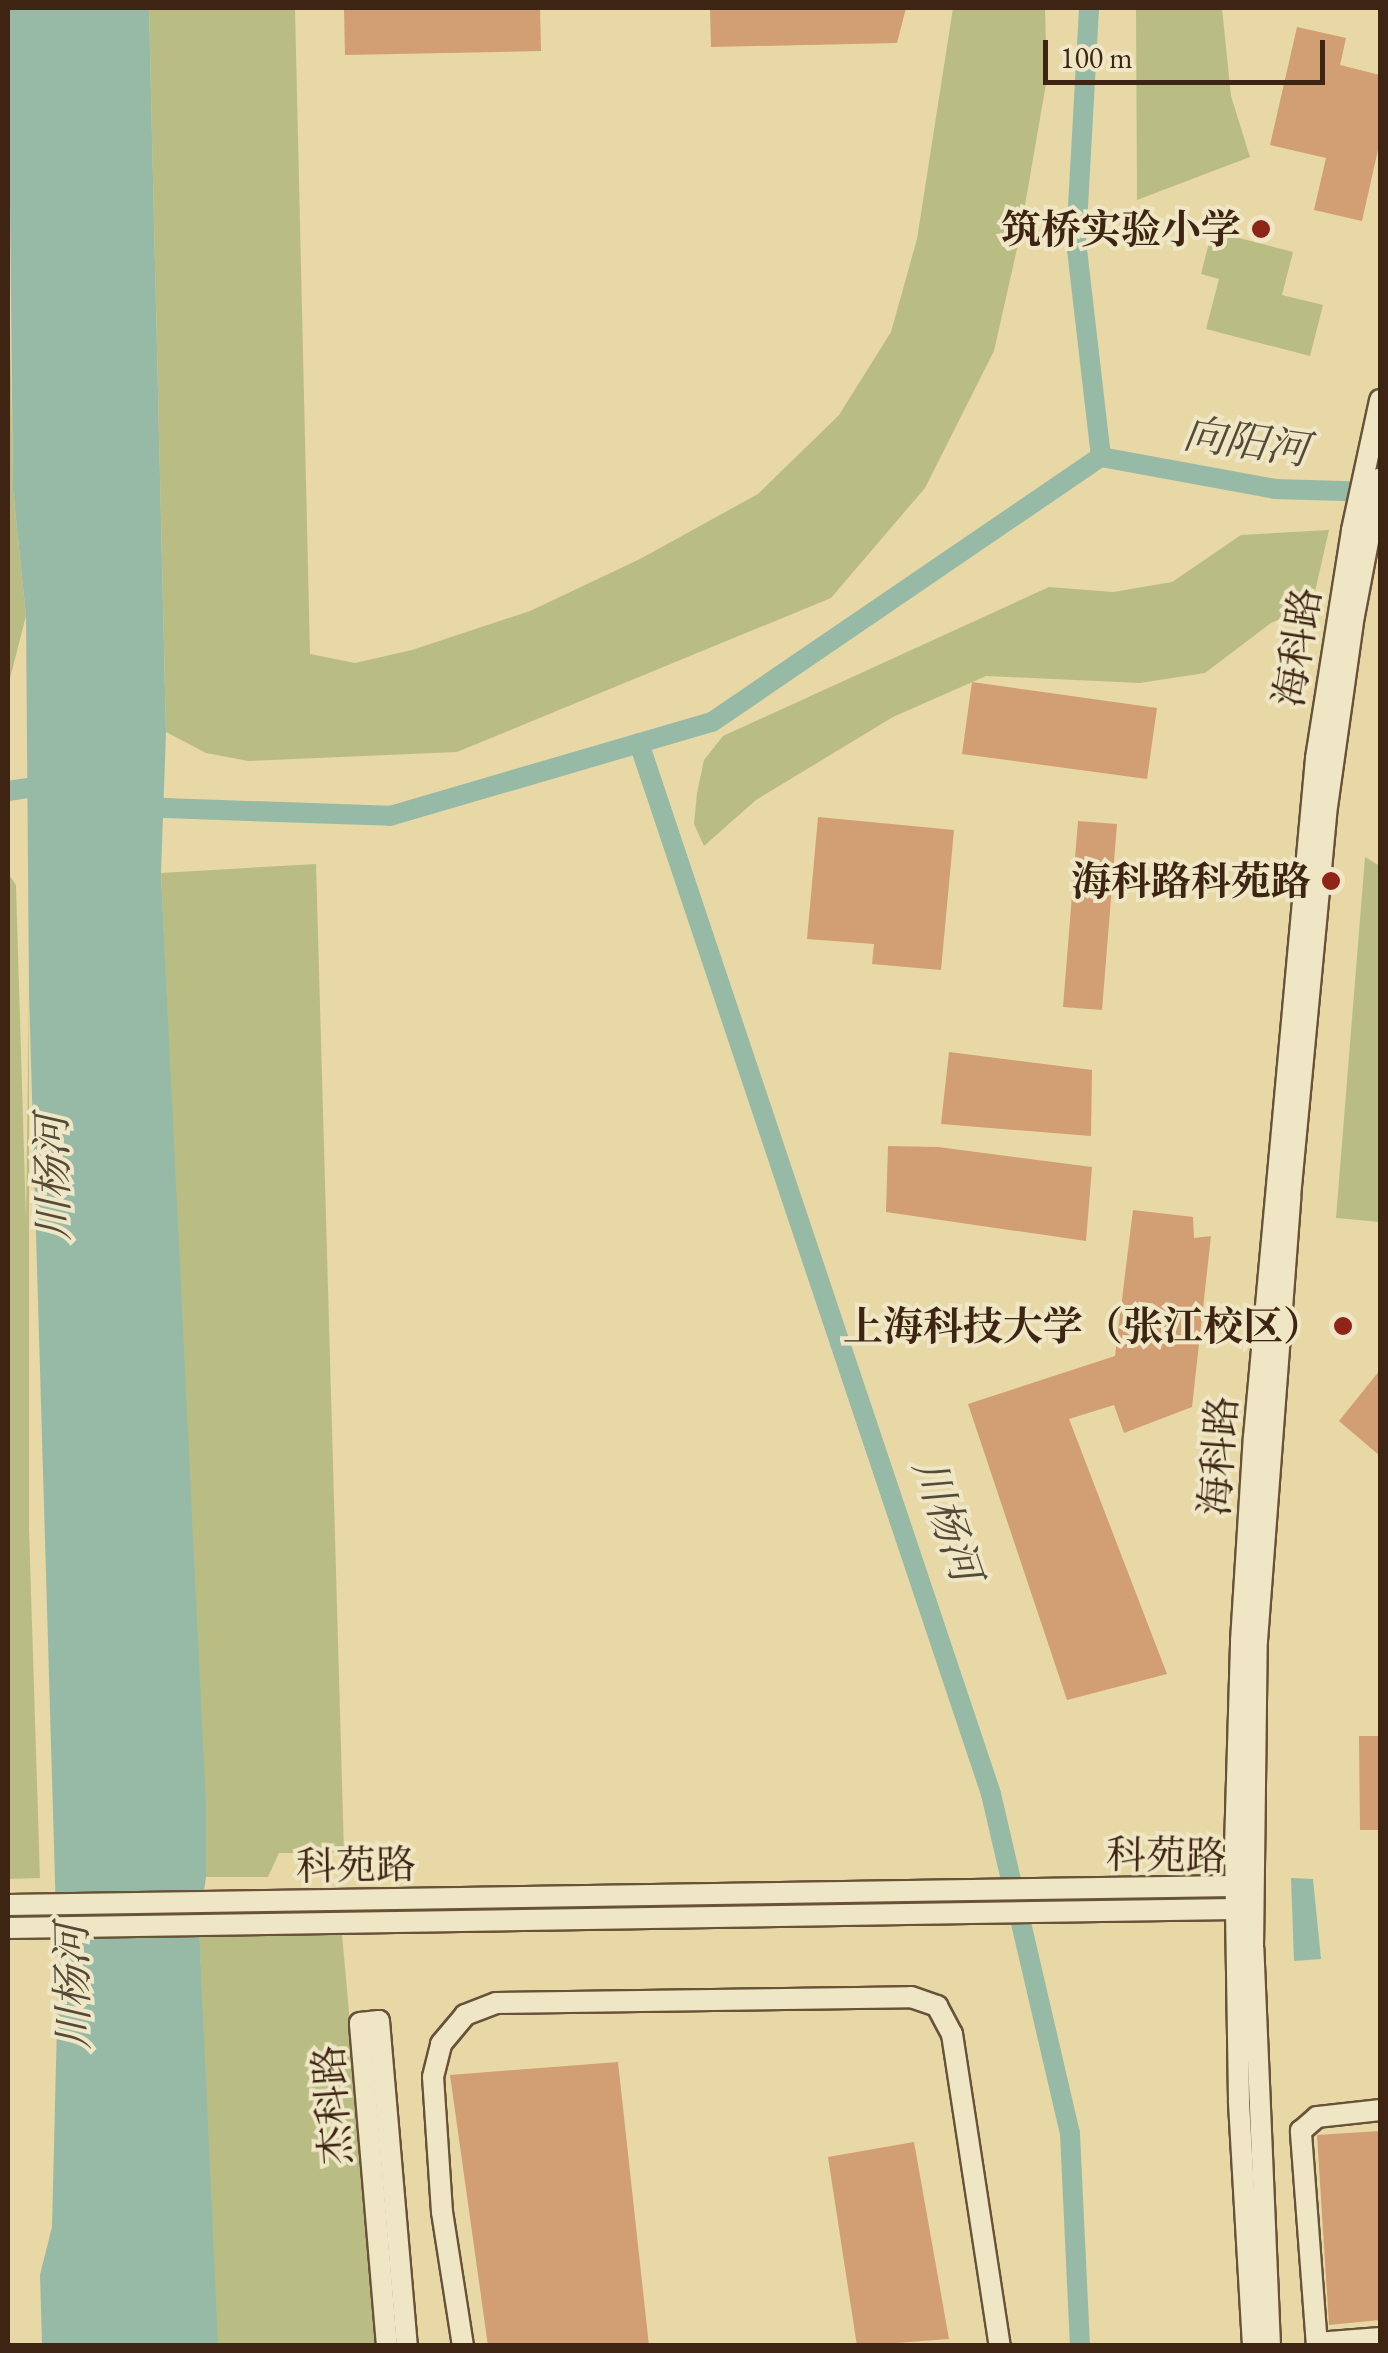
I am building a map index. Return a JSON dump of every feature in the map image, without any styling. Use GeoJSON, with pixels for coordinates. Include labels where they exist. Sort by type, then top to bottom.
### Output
{"type":"FeatureCollection","features":[{"type":"Feature","properties":{"kind":"street","name":"海科路"},"geometry":{"type":"LineString","coordinates":[[1253,2346],[1239,2100],[1241,1897],[1290,1197],[1326,814],[1360,530],[1380,400]]}},
{"type":"Feature","properties":{"kind":"street","name":"海科路"},"geometry":{"type":"LineString","coordinates":[[1360,530],[1380,478]]}},
{"type":"Feature","properties":{"kind":"street","name":"科苑路"},"geometry":{"type":"LineString","coordinates":[[8,1906],[971,1890],[1241,1897]]}},
{"type":"Feature","properties":{"kind":"street","name":"海科路"},"geometry":{"type":"LineString","coordinates":[[1241,1897],[1270,2346]]}},
{"type":"Feature","properties":{"kind":"street","name":"科苑路"},"geometry":{"type":"LineString","coordinates":[[8,1928],[1051,1912],[1241,1897]]}},
{"type":"Feature","properties":{"kind":"street"},"geometry":{"type":"LineString","coordinates":[[463,2346],[442,2212],[433,2077],[442,2044],[465,2015],[496,2003],[912,1997],[937,2006],[952,2034],[1000,2346]]}},
{"type":"Feature","properties":{"kind":"street","name":"杰科路"},"geometry":{"type":"LineString","coordinates":[[387,2346],[360,2023],[379,2021],[407,2346]]}},
{"type":"Feature","properties":{"kind":"street"},"geometry":{"type":"LineString","coordinates":[[1380,2110],[1317,2116],[1301,2131],[1317,2344],[1380,2338]]}},
{"type":"Feature","properties":{"kind":"green space"},"geometry":{"type":"Polygon","coordinates":[[[149,8],[295,8],[310,654],[355,663],[412,650],[530,611],[640,559],[758,494],[839,415],[891,332],[917,239],[953,8],[1045,8],[1047,78],[1019,240],[994,351],[925,488],[831,598],[457,752],[248,761],[206,753],[166,732],[149,8]]]}},
{"type":"Feature","properties":{"kind":"green space"},"geometry":{"type":"Polygon","coordinates":[[[1136,8],[1222,8],[1231,96],[1250,157],[1137,200],[1136,8]]]}},
{"type":"Feature","properties":{"kind":"green space"},"geometry":{"type":"Polygon","coordinates":[[[8,222],[13,490],[26,616],[8,686],[8,222]]]}},
{"type":"Feature","properties":{"kind":"green space"},"geometry":{"type":"Polygon","coordinates":[[[1212,231],[1293,252],[1282,295],[1323,305],[1310,356],[1206,329],[1219,279],[1201,274],[1212,231]]]}},
{"type":"Feature","properties":{"kind":"green space"},"geometry":{"type":"Polygon","coordinates":[[[1329,530],[1312,605],[1271,623],[1205,673],[1140,683],[986,676],[893,717],[756,800],[704,846],[694,824],[697,793],[704,760],[723,736],[1049,587],[1113,592],[1172,582],[1241,535],[1329,530]]]}},
{"type":"Feature","properties":{"kind":"green space"},"geometry":{"type":"Polygon","coordinates":[[[1365,857],[1380,866],[1380,1222],[1336,1218],[1365,857]]]}},
{"type":"Feature","properties":{"kind":"green space"},"geometry":{"type":"Polygon","coordinates":[[[316,864],[344,1853],[279,1853],[268,1877],[206,1877],[161,873],[316,864]]]}},
{"type":"Feature","properties":{"kind":"green space"},"geometry":{"type":"Polygon","coordinates":[[[8,873],[16,885],[26,1219],[29,995],[29,1528],[40,1878],[8,1879],[8,873]]]}},
{"type":"Feature","properties":{"kind":"green space"},"geometry":{"type":"Polygon","coordinates":[[[341,1923],[379,2345],[216,2345],[199,1925],[341,1923]]]}},
{"type":"Feature","properties":{"kind":"water"},"geometry":{"type":"Polygon","coordinates":[[[8,8],[149,8],[166,732],[161,873],[206,1805],[206,1877],[199,1925],[218,2345],[42,2345],[40,2275],[52,2227],[58,1983],[29,995],[26,616],[13,490],[8,8]]]}},
{"type":"Feature","properties":{"kind":"water"},"geometry":{"type":"Polygon","coordinates":[[[1291,1878],[1313,1879],[1321,1959],[1294,1961],[1291,1878]]]}},
{"type":"Feature","properties":{"kind":"building"},"geometry":{"type":"Polygon","coordinates":[[[344,8],[540,8],[541,51],[345,55],[344,8]]]}},
{"type":"Feature","properties":{"kind":"building"},"geometry":{"type":"Polygon","coordinates":[[[710,8],[906,8],[897,43],[711,47],[710,8]]]}},
{"type":"Feature","properties":{"kind":"building"},"geometry":{"type":"Polygon","coordinates":[[[1297,27],[1346,38],[1340,65],[1380,75],[1380,141],[1362,221],[1314,210],[1326,158],[1270,145],[1297,27]]]}},
{"type":"Feature","properties":{"kind":"building"},"geometry":{"type":"Polygon","coordinates":[[[972,682],[1157,708],[1147,779],[962,754],[972,682]]]}},
{"type":"Feature","properties":{"kind":"building"},"geometry":{"type":"Polygon","coordinates":[[[818,817],[954,830],[941,970],[872,964],[874,944],[807,939],[818,817]]]}},
{"type":"Feature","properties":{"kind":"building"},"geometry":{"type":"Polygon","coordinates":[[[1078,821],[1117,824],[1102,1010],[1063,1007],[1078,821]]]}},
{"type":"Feature","properties":{"kind":"building"},"geometry":{"type":"Polygon","coordinates":[[[949,1052],[1092,1070],[1091,1136],[941,1124],[949,1052]]]}},
{"type":"Feature","properties":{"kind":"building"},"geometry":{"type":"Polygon","coordinates":[[[888,1146],[938,1147],[1092,1167],[1086,1241],[886,1212],[888,1146]]]}},
{"type":"Feature","properties":{"kind":"building"},"geometry":{"type":"Polygon","coordinates":[[[1133,1210],[1193,1217],[1194,1238],[1211,1236],[1192,1407],[1124,1433],[1114,1405],[1069,1419],[1167,1674],[1067,1700],[968,1404],[1115,1356],[1133,1210]]]}},
{"type":"Feature","properties":{"kind":"building"},"geometry":{"type":"Polygon","coordinates":[[[1380,1370],[1380,1456],[1339,1421],[1380,1370]]]}},
{"type":"Feature","properties":{"kind":"building"},"geometry":{"type":"Polygon","coordinates":[[[1359,1736],[1380,1736],[1380,1830],[1360,1830],[1359,1736]]]}},
{"type":"Feature","properties":{"kind":"building"},"geometry":{"type":"Polygon","coordinates":[[[618,2062],[649,2346],[488,2346],[450,2075],[618,2062]]]}},
{"type":"Feature","properties":{"kind":"building"},"geometry":{"type":"Polygon","coordinates":[[[1380,2131],[1380,2320],[1329,2325],[1317,2135],[1380,2131]]]}},
{"type":"Feature","properties":{"kind":"building"},"geometry":{"type":"Polygon","coordinates":[[[914,2142],[949,2339],[857,2346],[828,2157],[914,2142]]]}},
{"type":"Feature","properties":{"kind":"waterway"},"geometry":{"type":"LineString","coordinates":[[136,807],[390,816],[712,722],[1101,457],[1076,242],[1089,8]]}},
{"type":"Feature","properties":{"kind":"waterway","name":"向阳河"},"geometry":{"type":"LineString","coordinates":[[1101,457],[1275,489],[1376,492]]}},
{"type":"Feature","properties":{"kind":"waterway","name":"川杨河"},"geometry":{"type":"LineString","coordinates":[[639,743],[991,1794],[1070,2134],[1080,2346]]}},
{"type":"Feature","properties":{"kind":"waterway"},"geometry":{"type":"LineString","coordinates":[[8,791],[55,784]]}},
{"type":"Feature","properties":{"kind":"place","name":"筑桥实验小学"},"geometry":{"type":"Point","coordinates":[1261,229]}},
{"type":"Feature","properties":{"kind":"place","name":"海科路科苑路"},"geometry":{"type":"Point","coordinates":[1331,881]}},
{"type":"Feature","properties":{"kind":"place","name":"上海科技大学（张江校区）"},"geometry":{"type":"Point","coordinates":[1343,1326]}}]}
